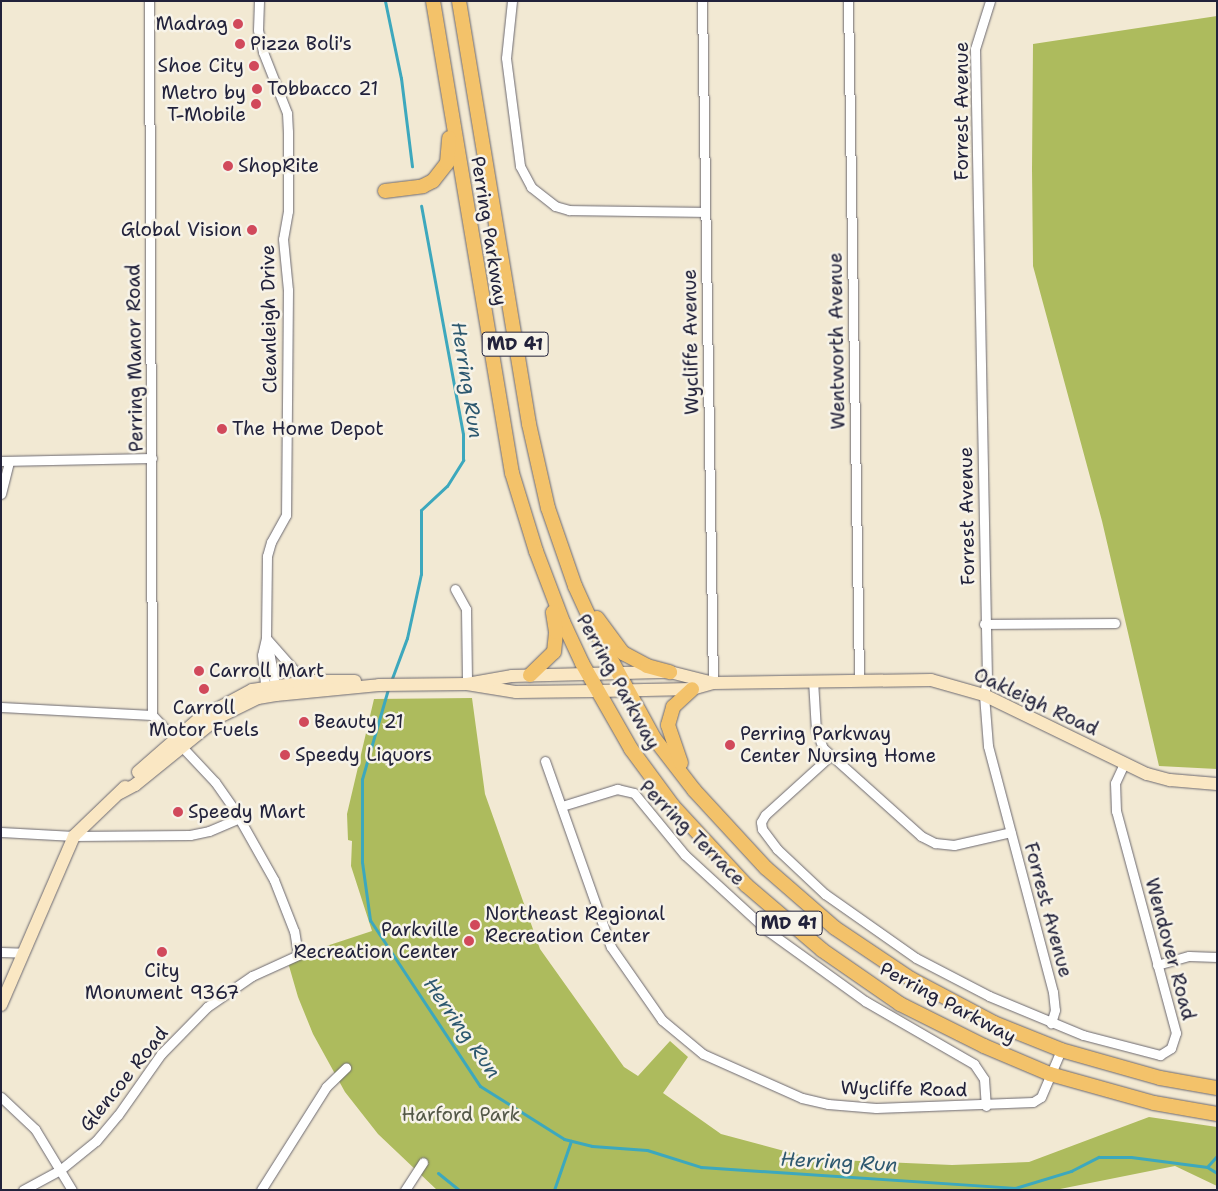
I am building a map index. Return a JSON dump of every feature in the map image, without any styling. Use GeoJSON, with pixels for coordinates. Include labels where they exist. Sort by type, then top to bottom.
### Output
{"type":"FeatureCollection","features":[{"type":"Feature","properties":{"kind":"main road","name":"Perring Parkway"},"geometry":{"type":"LineString","coordinates":[[433,1],[502,428],[512,473],[536,551],[563,622],[588,674],[631,749],[673,806],[727,866],[782,918],[822,950],[900,1004],[984,1046],[1050,1074],[1154,1103],[1217,1114]]}},
{"type":"Feature","properties":{"kind":"main road","name":"Perring Parkway"},"geometry":{"type":"LineString","coordinates":[[460,1],[528,424],[548,508],[575,586],[616,673],[654,738],[694,790],[766,868],[866,950],[951,1002],[1061,1050],[1152,1076],[1217,1088]]}},
{"type":"Feature","properties":{"kind":"main road"},"geometry":{"type":"LineString","coordinates":[[385,191],[423,186],[441,174],[449,148],[450,105]]}},
{"type":"Feature","properties":{"kind":"main road"},"geometry":{"type":"LineString","coordinates":[[530,675],[549,659],[556,637],[553,614],[536,551]]}},
{"type":"Feature","properties":{"kind":"main road"},"geometry":{"type":"LineString","coordinates":[[575,586],[624,653],[647,666],[670,672]]}},
{"type":"Feature","properties":{"kind":"main road"},"geometry":{"type":"LineString","coordinates":[[692,689],[674,707],[668,724],[672,744],[694,790]]}},
{"type":"Feature","properties":{"kind":"street","name":"Perring Manor Road"},"geometry":{"type":"LineString","coordinates":[[149,1],[152,715]]}},
{"type":"Feature","properties":{"kind":"street","name":"Cleanleigh Drive"},"geometry":{"type":"LineString","coordinates":[[259,1],[258,30],[263,52],[288,113],[288,211],[283,239],[288,290],[286,515],[271,542],[267,556],[266,638],[271,691]]}},
{"type":"Feature","properties":{"kind":"street"},"geometry":{"type":"LineString","coordinates":[[512,1],[506,58],[520,166],[531,188],[555,206],[569,210],[705,212]]}},
{"type":"Feature","properties":{"kind":"street","name":"Wycliffe Avenue"},"geometry":{"type":"LineString","coordinates":[[702,1],[713,683]]}},
{"type":"Feature","properties":{"kind":"street","name":"Wentworth Avenue"},"geometry":{"type":"LineString","coordinates":[[848,1],[859,680]]}},
{"type":"Feature","properties":{"kind":"street","name":"Forrest Avenue"},"geometry":{"type":"LineString","coordinates":[[990,1],[975,48],[984,624],[987,678],[984,695],[988,746],[1053,992],[1055,1010],[1051,1023]]}},
{"type":"Feature","properties":{"kind":"street"},"geometry":{"type":"LineString","coordinates":[[1,494],[5,461],[152,458]]}},
{"type":"Feature","properties":{"kind":"street"},"geometry":{"type":"LineString","coordinates":[[455,589],[466,609],[467,684]]}},
{"type":"Feature","properties":{"kind":"street"},"geometry":{"type":"LineString","coordinates":[[984,624],[1115,623]]}},
{"type":"Feature","properties":{"kind":"street"},"geometry":{"type":"LineString","coordinates":[[266,638],[296,672],[313,681]]}},
{"type":"Feature","properties":{"kind":"street","name":"Oakleigh Road"},"geometry":{"type":"LineString","coordinates":[[467,684],[496,677],[670,672],[713,683]]}},
{"type":"Feature","properties":{"kind":"street"},"geometry":{"type":"LineString","coordinates":[[813,680],[816,730],[829,757],[921,836],[935,843],[954,845],[1010,832]]}},
{"type":"Feature","properties":{"kind":"street","name":"Oakleigh Road"},"geometry":{"type":"LineString","coordinates":[[74,836],[178,742],[235,708],[271,691],[313,681],[374,682],[380,685],[467,684],[516,692],[692,689],[713,683],[813,680],[931,680],[984,695],[1124,764],[1159,778],[1217,784]]}},
{"type":"Feature","properties":{"kind":"street","name":"Oakleigh Road"},"geometry":{"type":"LineString","coordinates":[[271,691],[374,688],[380,685]]}},
{"type":"Feature","properties":{"kind":"street"},"geometry":{"type":"LineString","coordinates":[[1,707],[152,715],[215,782],[239,818],[209,832],[190,834],[74,836],[1,832]]}},
{"type":"Feature","properties":{"kind":"street"},"geometry":{"type":"LineString","coordinates":[[829,757],[762,819],[762,829],[777,849],[825,894],[916,958],[989,996],[1051,1023]]}},
{"type":"Feature","properties":{"kind":"street","name":"Wycliffe Road"},"geometry":{"type":"LineString","coordinates":[[545,761],[610,947],[662,1020],[703,1054],[764,1084],[828,1104],[876,1108],[986,1106],[1033,1102],[1041,1098],[1061,1050]]}},
{"type":"Feature","properties":{"kind":"street","name":"Wendover Road"},"geometry":{"type":"LineString","coordinates":[[1051,1023],[1146,1053],[1163,1055],[1172,1048],[1176,1033],[1114,800],[1115,783],[1124,764]]}},
{"type":"Feature","properties":{"kind":"street","name":"Perring Terrace"},"geometry":{"type":"LineString","coordinates":[[562,806],[617,789],[634,792],[686,855],[768,931],[806,961],[886,1014],[974,1064],[984,1079],[986,1106]]}},
{"type":"Feature","properties":{"kind":"street","name":"Glencoe Road"},"geometry":{"type":"LineString","coordinates":[[23,1190],[60,1170],[108,1128],[161,1054],[207,1006],[252,976],[298,955],[294,931],[274,880],[239,818]]}},
{"type":"Feature","properties":{"kind":"street"},"geometry":{"type":"LineString","coordinates":[[1,1005],[74,836]]}},
{"type":"Feature","properties":{"kind":"street"},"geometry":{"type":"LineString","coordinates":[[1,952],[24,954]]}},
{"type":"Feature","properties":{"kind":"street"},"geometry":{"type":"LineString","coordinates":[[1157,965],[1189,956],[1217,956]]}},
{"type":"Feature","properties":{"kind":"street"},"geometry":{"type":"LineString","coordinates":[[261,1190],[326,1087],[346,1068]]}},
{"type":"Feature","properties":{"kind":"street"},"geometry":{"type":"LineString","coordinates":[[1,1097],[35,1129],[72,1190]]}},
{"type":"Feature","properties":{"kind":"street"},"geometry":{"type":"LineString","coordinates":[[405,1190],[423,1162]]}},
{"type":"Feature","properties":{"kind":"green space"},"geometry":{"type":"Polygon","coordinates":[[[1217,16],[1217,769],[1159,766],[1102,521],[1033,266],[1032,169],[1033,44],[1217,16]]]}},
{"type":"Feature","properties":{"kind":"green space","name":"Harford Park"},"geometry":{"type":"Polygon","coordinates":[[[472,698],[485,794],[540,949],[624,1067],[638,1076],[670,1041],[688,1057],[663,1093],[721,1134],[814,1159],[952,1165],[1029,1162],[1149,1117],[1217,1127],[1217,1186],[1175,1166],[1055,1190],[437,1190],[378,1134],[345,1092],[313,1034],[298,997],[287,959],[372,931],[351,866],[352,841],[348,840],[347,814],[374,699],[472,698]]]}},
{"type":"Feature","properties":{"kind":"waterway","name":"Herring Run"},"geometry":{"type":"LineString","coordinates":[[385,1],[401,78],[412,166]]}},
{"type":"Feature","properties":{"kind":"waterway","name":"Herring Run"},"geometry":{"type":"LineString","coordinates":[[391,681],[407,638],[421,574],[421,510],[447,486],[463,460],[463,434],[421,206]]}},
{"type":"Feature","properties":{"kind":"waterway","name":"Herring Run"},"geometry":{"type":"LineString","coordinates":[[388,689],[362,779],[362,862],[370,920],[480,1086],[564,1139],[592,1146],[647,1150],[701,1167],[1015,1188],[1071,1171],[1099,1157],[1131,1157],[1207,1167],[1217,1173]]}},
{"type":"Feature","properties":{"kind":"waterway"},"geometry":{"type":"LineString","coordinates":[[554,1190],[571,1141]]}},
{"type":"Feature","properties":{"kind":"waterway","name":"Herring Run"},"geometry":{"type":"LineString","coordinates":[[1207,1167],[1217,1156]]}},
{"type":"Feature","properties":{"kind":"waterway"},"geometry":{"type":"LineString","coordinates":[[438,1173],[459,1190]]}},
{"type":"Feature","properties":{"kind":"place","name":"Madrag"},"geometry":{"type":"Point","coordinates":[238,24]}},
{"type":"Feature","properties":{"kind":"place","name":"Pizza Boli's"},"geometry":{"type":"Point","coordinates":[240,44]}},
{"type":"Feature","properties":{"kind":"place","name":"Shoe City"},"geometry":{"type":"Point","coordinates":[254,66]}},
{"type":"Feature","properties":{"kind":"place","name":"Tobbacco 21"},"geometry":{"type":"Point","coordinates":[257,89]}},
{"type":"Feature","properties":{"kind":"place","name":"Metro by T-Mobile"},"geometry":{"type":"Point","coordinates":[256,104]}},
{"type":"Feature","properties":{"kind":"place","name":"ShopRite"},"geometry":{"type":"Point","coordinates":[228,166]}},
{"type":"Feature","properties":{"kind":"place","name":"Global Vision"},"geometry":{"type":"Point","coordinates":[252,230]}},
{"type":"Feature","properties":{"kind":"place","name":"The Home Depot"},"geometry":{"type":"Point","coordinates":[222,429]}},
{"type":"Feature","properties":{"kind":"place","name":"Carroll Mart"},"geometry":{"type":"Point","coordinates":[199,671]}},
{"type":"Feature","properties":{"kind":"place","name":"Carroll Motor Fuels"},"geometry":{"type":"Point","coordinates":[204,689]}},
{"type":"Feature","properties":{"kind":"place","name":"Beauty 21"},"geometry":{"type":"Point","coordinates":[304,722]}},
{"type":"Feature","properties":{"kind":"place","name":"Perring Parkway Center Nursing Home"},"geometry":{"type":"Point","coordinates":[730,745]}},
{"type":"Feature","properties":{"kind":"place","name":"Speedy Liquors"},"geometry":{"type":"Point","coordinates":[285,755]}},
{"type":"Feature","properties":{"kind":"place","name":"Speedy Mart"},"geometry":{"type":"Point","coordinates":[178,812]}},
{"type":"Feature","properties":{"kind":"place","name":"Northeast Regional Recreation Center"},"geometry":{"type":"Point","coordinates":[475,925]}},
{"type":"Feature","properties":{"kind":"place","name":"Parkville Recreation Center"},"geometry":{"type":"Point","coordinates":[469,941]}},
{"type":"Feature","properties":{"kind":"place","name":"City Monument 9367"},"geometry":{"type":"Point","coordinates":[162,952]}}]}
